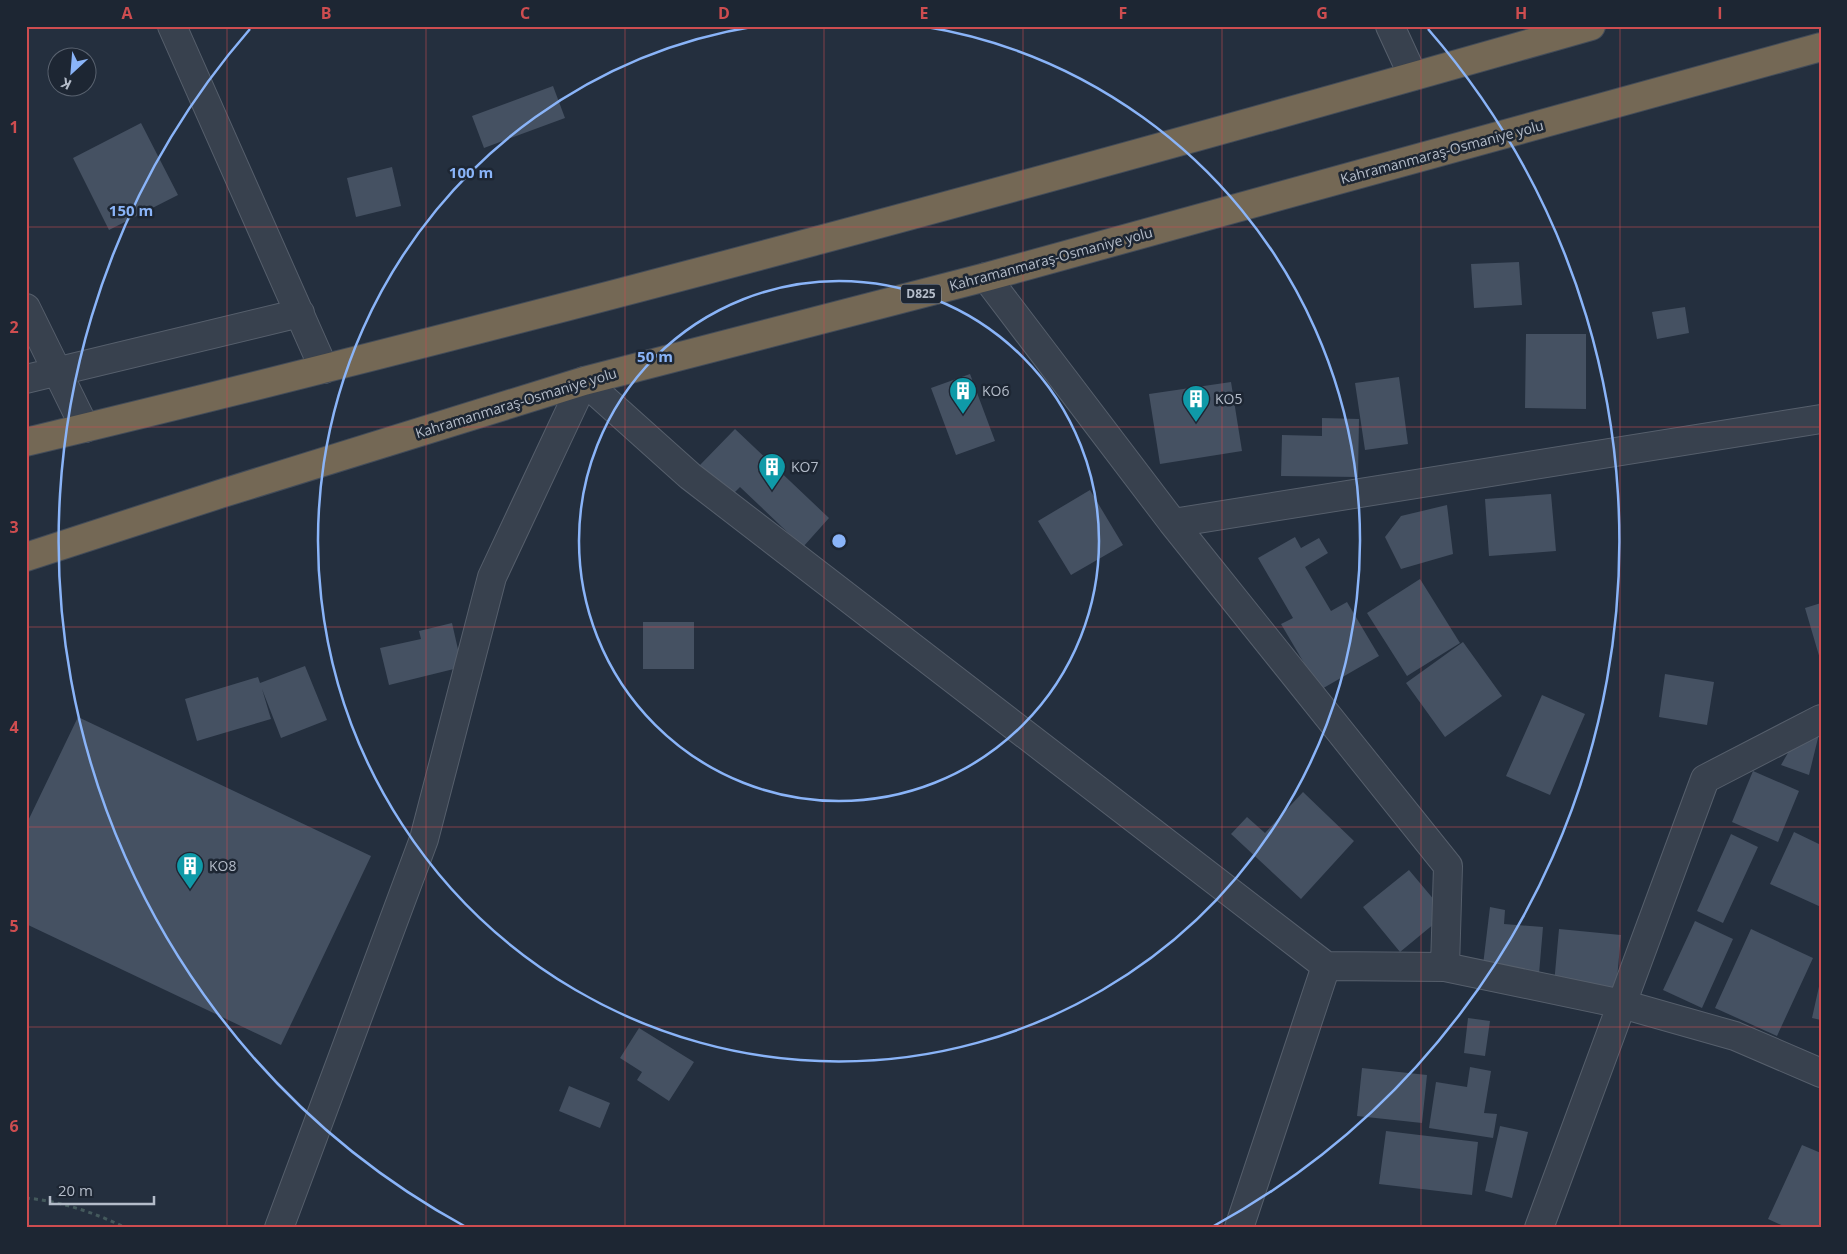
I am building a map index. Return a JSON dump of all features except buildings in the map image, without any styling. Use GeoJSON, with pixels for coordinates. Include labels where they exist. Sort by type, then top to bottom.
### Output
{"type":"FeatureCollection","features":[{"type":"Feature","properties":{"kind":"highway"},"geometry":{"type":"LineString","coordinates":[[26,442],[776,252],[1591,26]]}},
{"type":"Feature","properties":{"kind":"highway","name":"Kahramanmaraş-Osmaniye yolu"},"geometry":{"type":"LineString","coordinates":[[26,557],[220,494],[584,381],[986,277],[1821,47]]}},
{"type":"Feature","properties":{"kind":"street"},"geometry":{"type":"LineString","coordinates":[[172,26],[324,368]]}},
{"type":"Feature","properties":{"kind":"street"},"geometry":{"type":"LineString","coordinates":[[1390,26],[1412,76]]}},
{"type":"Feature","properties":{"kind":"street"},"geometry":{"type":"LineString","coordinates":[[986,277],[1173,523],[1448,866],[1445,967]]}},
{"type":"Feature","properties":{"kind":"street"},"geometry":{"type":"LineString","coordinates":[[26,308],[85,428]]}},
{"type":"Feature","properties":{"kind":"street"},"geometry":{"type":"LineString","coordinates":[[26,379],[300,314]]}},
{"type":"Feature","properties":{"kind":"street"},"geometry":{"type":"LineString","coordinates":[[279,1228],[424,839],[492,577],[584,381],[690,476],[1326,966],[1445,967],[1622,1004],[1735,1036],[1821,1073]]}},
{"type":"Feature","properties":{"kind":"street"},"geometry":{"type":"LineString","coordinates":[[1173,523],[1821,419]]}},
{"type":"Feature","properties":{"kind":"street"},"geometry":{"type":"LineString","coordinates":[[1539,1228],[1705,779],[1821,719]]}},
{"type":"Feature","properties":{"kind":"street"},"geometry":{"type":"LineString","coordinates":[[1239,1228],[1326,966]]}},
{"type":"Feature","properties":{"kind":"path"},"geometry":{"type":"LineString","coordinates":[[26,1198],[79,1209],[126,1228]]}},
{"type":"Feature","properties":{"kind":"place","name":"KO6"},"geometry":{"type":"Point","coordinates":[963,415]}},
{"type":"Feature","properties":{"kind":"place","name":"KO5"},"geometry":{"type":"Point","coordinates":[1196,423]}},
{"type":"Feature","properties":{"kind":"place","name":"KO7"},"geometry":{"type":"Point","coordinates":[772,491]}},
{"type":"Feature","properties":{"kind":"place","name":"KO8"},"geometry":{"type":"Point","coordinates":[190,890]}}]}
